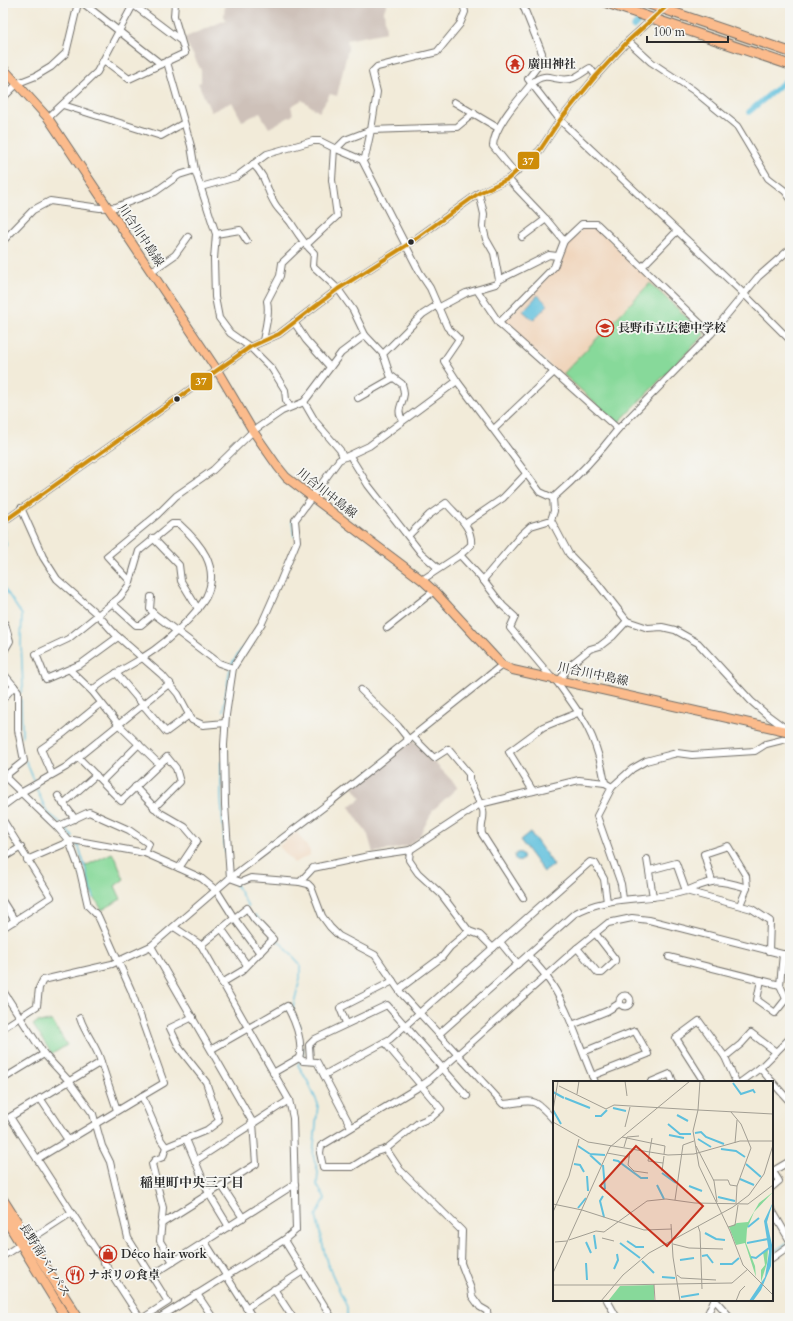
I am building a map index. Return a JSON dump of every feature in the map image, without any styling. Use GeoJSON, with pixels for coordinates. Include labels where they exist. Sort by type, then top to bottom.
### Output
{"type":"FeatureCollection","features":[{"type":"Feature","properties":{"kind":"highway"},"geometry":{"type":"LineString","coordinates":[[607,3],[790,65]]}},
{"type":"Feature","properties":{"kind":"highway"},"geometry":{"type":"LineString","coordinates":[[646,3],[667,6],[790,52]]}},
{"type":"Feature","properties":{"kind":"highway","name":"長野南バイパス"},"geometry":{"type":"LineString","coordinates":[[3,1200],[66,1318]]}},
{"type":"Feature","properties":{"kind":"highway","name":"長野南バイパス"},"geometry":{"type":"LineString","coordinates":[[3,1215],[25,1242],[71,1305],[78,1318]]}},
{"type":"Feature","properties":{"kind":"highway"},"geometry":{"type":"LineString","coordinates":[[71,1305],[82,1318]]}},
{"type":"Feature","properties":{"kind":"main road","name":"川合川中島線"},"geometry":{"type":"LineString","coordinates":[[3,68],[48,118],[152,271],[217,370],[254,431],[286,476],[422,580],[502,665],[513,670],[555,678],[790,732]]}},
{"type":"Feature","properties":{"kind":"street"},"geometry":{"type":"LineString","coordinates":[[3,98],[18,83],[36,76],[51,67],[66,53],[78,3]]}},
{"type":"Feature","properties":{"kind":"street"},"geometry":{"type":"LineString","coordinates":[[83,3],[161,64]]}},
{"type":"Feature","properties":{"kind":"street"},"geometry":{"type":"LineString","coordinates":[[104,60],[129,79],[185,53],[174,16],[175,3]]}},
{"type":"Feature","properties":{"kind":"street"},"geometry":{"type":"LineString","coordinates":[[362,160],[365,158],[377,92],[372,72],[377,67],[437,52],[460,24],[465,12],[462,3]]}},
{"type":"Feature","properties":{"kind":"street"},"geometry":{"type":"LineString","coordinates":[[522,3],[542,53],[541,62],[528,79],[560,120],[743,293],[790,340]]}},
{"type":"Feature","properties":{"kind":"street"},"geometry":{"type":"LineString","coordinates":[[48,118],[97,72],[133,4],[180,40]]}},
{"type":"Feature","properties":{"kind":"street"},"geometry":{"type":"LineString","coordinates":[[3,522],[250,347],[279,334],[338,289],[407,244],[479,193],[508,179],[516,173],[540,150],[560,120],[596,76],[628,41],[667,6]]}},
{"type":"Feature","properties":{"kind":"street"},"geometry":{"type":"LineString","coordinates":[[628,41],[651,62],[693,90],[737,126],[768,178],[785,191],[790,198]]}},
{"type":"Feature","properties":{"kind":"street"},"geometry":{"type":"LineString","coordinates":[[167,62],[191,146],[195,170],[216,234],[214,259],[216,307],[219,318],[230,333],[250,347],[272,369],[285,390],[286,400],[290,407]]}},
{"type":"Feature","properties":{"kind":"street"},"geometry":{"type":"LineString","coordinates":[[516,173],[493,146],[498,128],[532,83],[537,79],[547,76],[564,80],[573,78],[590,68],[596,76]]}},
{"type":"Feature","properties":{"kind":"street"},"geometry":{"type":"LineString","coordinates":[[454,102],[498,128]]}},
{"type":"Feature","properties":{"kind":"street"},"geometry":{"type":"LineString","coordinates":[[63,105],[161,136],[184,123]]}},
{"type":"Feature","properties":{"kind":"street"},"geometry":{"type":"LineString","coordinates":[[263,341],[265,324],[269,310],[267,301],[280,276],[282,263],[337,216],[332,180],[335,148],[345,140],[371,130],[457,127],[474,114]]}},
{"type":"Feature","properties":{"kind":"street"},"geometry":{"type":"LineString","coordinates":[[201,187],[236,177],[267,154],[313,141],[320,141],[362,160],[407,244],[447,327],[459,339],[444,361],[457,381],[540,492],[553,498]]}},
{"type":"Feature","properties":{"kind":"street"},"geometry":{"type":"LineString","coordinates":[[253,164],[263,175],[276,205],[292,224],[305,244],[314,253],[313,266],[338,289],[353,310],[365,335],[383,354],[390,375],[402,384],[404,395],[399,406],[400,418],[402,420]]}},
{"type":"Feature","properties":{"kind":"street"},"geometry":{"type":"LineString","coordinates":[[3,241],[33,210],[50,201],[57,200],[100,208],[108,207],[135,201],[155,192],[179,175],[195,170]]}},
{"type":"Feature","properties":{"kind":"street"},"geometry":{"type":"LineString","coordinates":[[508,179],[546,219],[564,241]]}},
{"type":"Feature","properties":{"kind":"street"},"geometry":{"type":"LineString","coordinates":[[479,193],[484,214],[483,227],[486,239],[494,253],[498,280]]}},
{"type":"Feature","properties":{"kind":"street"},"geometry":{"type":"LineString","coordinates":[[522,237],[546,219]]}},
{"type":"Feature","properties":{"kind":"street"},"geometry":{"type":"LineString","coordinates":[[499,323],[554,267],[564,241],[582,224],[597,224],[711,334]]}},
{"type":"Feature","properties":{"kind":"street"},"geometry":{"type":"LineString","coordinates":[[216,234],[240,230],[248,241]]}},
{"type":"Feature","properties":{"kind":"street"},"geometry":{"type":"LineString","coordinates":[[642,267],[677,231]]}},
{"type":"Feature","properties":{"kind":"street"},"geometry":{"type":"LineString","coordinates":[[152,271],[175,255],[188,237]]}},
{"type":"Feature","properties":{"kind":"street"},"geometry":{"type":"LineString","coordinates":[[553,498],[575,479],[601,452],[618,429],[711,334],[743,293],[758,277],[790,249]]}},
{"type":"Feature","properties":{"kind":"street"},"geometry":{"type":"LineString","coordinates":[[383,354],[423,314],[437,306],[466,293],[496,284],[498,280],[549,255],[557,256]]}},
{"type":"Feature","properties":{"kind":"street"},"geometry":{"type":"LineString","coordinates":[[477,290],[499,323],[618,429]]}},
{"type":"Feature","properties":{"kind":"street"},"geometry":{"type":"LineString","coordinates":[[294,322],[306,340],[330,367]]}},
{"type":"Feature","properties":{"kind":"street"},"geometry":{"type":"LineString","coordinates":[[130,581],[107,556],[157,515],[176,496],[213,470],[254,431],[273,416],[290,407],[304,402],[341,353],[365,335]]}},
{"type":"Feature","properties":{"kind":"street"},"geometry":{"type":"LineString","coordinates":[[494,429],[554,372]]}},
{"type":"Feature","properties":{"kind":"street"},"geometry":{"type":"LineString","coordinates":[[358,398],[393,378]]}},
{"type":"Feature","properties":{"kind":"street"},"geometry":{"type":"LineString","coordinates":[[230,878],[225,805],[225,724],[231,667],[262,623],[297,541],[295,520],[343,457],[350,456],[369,446],[402,420],[438,396],[457,381]]}},
{"type":"Feature","properties":{"kind":"street"},"geometry":{"type":"LineString","coordinates":[[304,402],[315,421],[340,450],[343,457]]}},
{"type":"Feature","properties":{"kind":"street"},"geometry":{"type":"LineString","coordinates":[[350,456],[368,485],[422,553],[438,568]]}},
{"type":"Feature","properties":{"kind":"street"},"geometry":{"type":"LineString","coordinates":[[465,524],[503,498],[526,474]]}},
{"type":"Feature","properties":{"kind":"street"},"geometry":{"type":"LineString","coordinates":[[553,498],[554,511],[551,520],[569,554],[598,584],[627,621],[648,628],[662,627],[675,630],[698,643],[751,700],[766,714],[790,732]]}},
{"type":"Feature","properties":{"kind":"street"},"geometry":{"type":"LineString","coordinates":[[409,535],[429,516],[446,503],[465,524],[472,536],[471,545],[460,555],[438,568],[422,580]]}},
{"type":"Feature","properties":{"kind":"street"},"geometry":{"type":"LineString","coordinates":[[21,508],[43,558],[57,579],[98,615],[118,637],[170,683],[183,701],[192,720],[203,725],[225,724]]}},
{"type":"Feature","properties":{"kind":"street"},"geometry":{"type":"LineString","coordinates":[[483,580],[521,535],[531,526],[551,520]]}},
{"type":"Feature","properties":{"kind":"street"},"geometry":{"type":"LineString","coordinates":[[92,691],[102,681],[163,645],[178,632],[206,599],[211,580],[211,570],[204,551],[179,524],[172,524],[139,551],[125,592],[68,639],[36,654],[46,679],[70,670],[118,637]]}},
{"type":"Feature","properties":{"kind":"street"},"geometry":{"type":"LineString","coordinates":[[154,538],[179,565],[181,581],[198,609]]}},
{"type":"Feature","properties":{"kind":"street"},"geometry":{"type":"LineString","coordinates":[[460,555],[483,580],[494,596],[515,617],[510,628],[522,644],[555,678],[580,712],[596,745],[605,783]]}},
{"type":"Feature","properties":{"kind":"street"},"geometry":{"type":"LineString","coordinates":[[387,628],[434,591]]}},
{"type":"Feature","properties":{"kind":"street"},"geometry":{"type":"LineString","coordinates":[[151,597],[150,609],[154,614],[219,663],[231,667]]}},
{"type":"Feature","properties":{"kind":"street"},"geometry":{"type":"LineString","coordinates":[[112,603],[136,625],[141,625],[154,614]]}},
{"type":"Feature","properties":{"kind":"street"},"geometry":{"type":"LineString","coordinates":[[555,678],[590,649],[600,646],[613,636],[627,621]]}},
{"type":"Feature","properties":{"kind":"street"},"geometry":{"type":"LineString","coordinates":[[3,653],[10,641],[5,624]]}},
{"type":"Feature","properties":{"kind":"street"},"geometry":{"type":"LineString","coordinates":[[3,1028],[37,1006],[39,988],[43,980],[84,971],[118,961],[151,946],[217,891],[230,878],[292,833],[502,665]]}},
{"type":"Feature","properties":{"kind":"street"},"geometry":{"type":"LineString","coordinates":[[70,670],[92,691],[119,725],[159,764]]}},
{"type":"Feature","properties":{"kind":"street"},"geometry":{"type":"LineString","coordinates":[[3,673],[18,691],[18,730],[24,761],[4,775],[57,827],[69,841],[80,871],[88,906],[98,916],[131,990],[164,1083],[37,1159]]}},
{"type":"Feature","properties":{"kind":"street"},"geometry":{"type":"LineString","coordinates":[[116,673],[166,732],[189,715]]}},
{"type":"Feature","properties":{"kind":"street"},"geometry":{"type":"LineString","coordinates":[[3,806],[22,792],[66,767],[170,683]]}},
{"type":"Feature","properties":{"kind":"street"},"geometry":{"type":"LineString","coordinates":[[3,699],[14,686]]}},
{"type":"Feature","properties":{"kind":"street"},"geometry":{"type":"LineString","coordinates":[[361,690],[411,739],[434,758],[448,749],[469,774],[469,780],[484,815],[480,828],[482,834],[523,898]]}},
{"type":"Feature","properties":{"kind":"street"},"geometry":{"type":"LineString","coordinates":[[52,774],[41,749],[64,734],[101,703]]}},
{"type":"Feature","properties":{"kind":"street"},"geometry":{"type":"LineString","coordinates":[[533,791],[509,752],[543,727],[580,712]]}},
{"type":"Feature","properties":{"kind":"street"},"geometry":{"type":"LineString","coordinates":[[623,899],[621,884],[597,816],[612,786],[632,769],[646,761],[661,756],[677,753],[692,755],[755,750],[766,744],[790,738]]}},
{"type":"Feature","properties":{"kind":"street"},"geometry":{"type":"LineString","coordinates":[[102,781],[139,744]]}},
{"type":"Feature","properties":{"kind":"street"},"geometry":{"type":"LineString","coordinates":[[78,757],[121,801],[167,758],[176,768],[180,782],[154,808]]}},
{"type":"Feature","properties":{"kind":"street"},"geometry":{"type":"LineString","coordinates":[[63,804],[96,775]]}},
{"type":"Feature","properties":{"kind":"street"},"geometry":{"type":"LineString","coordinates":[[300,882],[313,868],[369,856],[410,850],[480,804],[579,780],[605,783],[612,786]]}},
{"type":"Feature","properties":{"kind":"street"},"geometry":{"type":"LineString","coordinates":[[135,787],[154,808],[184,827],[197,841],[179,868]]}},
{"type":"Feature","properties":{"kind":"street"},"geometry":{"type":"LineString","coordinates":[[58,796],[75,819]]}},
{"type":"Feature","properties":{"kind":"street"},"geometry":{"type":"LineString","coordinates":[[57,827],[89,812],[128,830],[149,844],[145,853]]}},
{"type":"Feature","properties":{"kind":"street"},"geometry":{"type":"LineString","coordinates":[[3,820],[51,897],[3,928]]}},
{"type":"Feature","properties":{"kind":"street"},"geometry":{"type":"LineString","coordinates":[[27,860],[72,840],[145,853],[201,878],[217,891],[234,918],[260,953]]}},
{"type":"Feature","properties":{"kind":"street"},"geometry":{"type":"LineString","coordinates":[[712,881],[704,854],[728,846],[746,876],[747,888],[740,905]]}},
{"type":"Feature","properties":{"kind":"street"},"geometry":{"type":"LineString","coordinates":[[3,858],[21,847]]}},
{"type":"Feature","properties":{"kind":"street"},"geometry":{"type":"LineString","coordinates":[[410,850],[409,860],[412,866],[441,894],[469,931],[480,935],[493,948]]}},
{"type":"Feature","properties":{"kind":"street"},"geometry":{"type":"LineString","coordinates":[[646,859],[650,870],[653,898]]}},
{"type":"Feature","properties":{"kind":"street"},"geometry":{"type":"LineString","coordinates":[[324,1074],[385,1043],[590,862],[595,863],[604,879],[607,902]]}},
{"type":"Feature","properties":{"kind":"street"},"geometry":{"type":"LineString","coordinates":[[650,870],[676,863],[686,891]]}},
{"type":"Feature","properties":{"kind":"street"},"geometry":{"type":"LineString","coordinates":[[230,878],[241,882],[251,878],[308,884],[311,887],[322,916],[330,927],[339,936],[375,955],[393,981],[419,1012],[503,1104],[533,1101],[539,1104],[553,1119]]}},
{"type":"Feature","properties":{"kind":"street"},"geometry":{"type":"LineString","coordinates":[[438,1034],[574,914],[584,908],[623,899],[653,898],[686,891],[712,881],[726,882],[747,888]]}},
{"type":"Feature","properties":{"kind":"street"},"geometry":{"type":"LineString","coordinates":[[686,891],[752,909],[770,922],[769,950]]}},
{"type":"Feature","properties":{"kind":"street"},"geometry":{"type":"LineString","coordinates":[[3,902],[15,921]]}},
{"type":"Feature","properties":{"kind":"street"},"geometry":{"type":"LineString","coordinates":[[201,945],[247,908],[254,920],[273,939],[247,965],[222,983]]}},
{"type":"Feature","properties":{"kind":"street"},"geometry":{"type":"LineString","coordinates":[[385,1043],[422,1085],[441,1108],[432,1117],[418,1123],[386,1149],[376,1152],[352,1166],[323,1167],[320,1153],[321,1146],[422,1085],[577,948],[608,923],[632,918],[662,923],[790,956]]}},
{"type":"Feature","properties":{"kind":"street"},"geometry":{"type":"LineString","coordinates":[[159,1318],[225,1275],[284,1240],[296,1230],[293,1118],[288,1100],[201,945],[174,927]]}},
{"type":"Feature","properties":{"kind":"street"},"geometry":{"type":"LineString","coordinates":[[221,928],[247,965]]}},
{"type":"Feature","properties":{"kind":"street"},"geometry":{"type":"LineString","coordinates":[[399,988],[442,957],[450,947],[469,931]]}},
{"type":"Feature","properties":{"kind":"street"},"geometry":{"type":"LineString","coordinates":[[577,948],[598,973],[602,973],[615,961],[615,959],[595,933]]}},
{"type":"Feature","properties":{"kind":"street"},"geometry":{"type":"LineString","coordinates":[[500,942],[518,964]]}},
{"type":"Feature","properties":{"kind":"street"},"geometry":{"type":"LineString","coordinates":[[151,946],[212,1049],[253,1123],[256,1164],[161,1224]]}},
{"type":"Feature","properties":{"kind":"street"},"geometry":{"type":"LineString","coordinates":[[761,980],[757,1000],[774,1013],[786,999],[780,985],[783,954]]}},
{"type":"Feature","properties":{"kind":"street"},"geometry":{"type":"LineString","coordinates":[[528,955],[546,976],[572,1025],[583,1052],[594,1079],[648,1054],[635,1031],[583,1052]]}},
{"type":"Feature","properties":{"kind":"street"},"geometry":{"type":"LineString","coordinates":[[669,957],[780,985]]}},
{"type":"Feature","properties":{"kind":"street"},"geometry":{"type":"LineString","coordinates":[[346,1024],[340,1008],[393,981]]}},
{"type":"Feature","properties":{"kind":"street"},"geometry":{"type":"LineString","coordinates":[[3,991],[44,1054],[69,1081],[93,1114],[102,1146],[110,1162],[128,1238],[168,1302],[142,1318],[71,1213],[10,1117],[40,1098],[69,1081],[101,1062]]}},
{"type":"Feature","properties":{"kind":"street"},"geometry":{"type":"LineString","coordinates":[[572,1025],[607,1011],[620,1003]]}},
{"type":"Feature","properties":{"kind":"street"},"geometry":{"type":"LineString","coordinates":[[310,1061],[308,1045],[315,1039],[387,1005],[467,1096]]}},
{"type":"Feature","properties":{"kind":"street"},"geometry":{"type":"LineString","coordinates":[[212,1049],[287,1006],[296,1024],[301,1059]]}},
{"type":"Feature","properties":{"kind":"street"},"geometry":{"type":"LineString","coordinates":[[166,1147],[207,1130],[219,1120],[206,1082],[180,1049],[170,1028],[193,1017]]}},
{"type":"Feature","properties":{"kind":"street"},"geometry":{"type":"LineString","coordinates":[[80,1018],[82,1026],[99,1054],[117,1110]]}},
{"type":"Feature","properties":{"kind":"street"},"geometry":{"type":"LineString","coordinates":[[703,1081],[676,1038],[699,1022],[725,1057],[736,1081]]}},
{"type":"Feature","properties":{"kind":"street"},"geometry":{"type":"LineString","coordinates":[[725,1057],[741,1044],[751,1033],[776,1052]]}},
{"type":"Feature","properties":{"kind":"street"},"geometry":{"type":"LineString","coordinates":[[742,1081],[760,1068],[790,1038]]}},
{"type":"Feature","properties":{"kind":"street"},"geometry":{"type":"LineString","coordinates":[[3,1079],[44,1054]]}},
{"type":"Feature","properties":{"kind":"street"},"geometry":{"type":"LineString","coordinates":[[274,1073],[301,1059],[317,1062],[351,1127]]}},
{"type":"Feature","properties":{"kind":"street"},"geometry":{"type":"LineString","coordinates":[[760,1068],[771,1081]]}},
{"type":"Feature","properties":{"kind":"street"},"geometry":{"type":"LineString","coordinates":[[653,1081],[670,1074],[673,1081]]}},
{"type":"Feature","properties":{"kind":"street"},"geometry":{"type":"LineString","coordinates":[[773,1083],[790,1102]]}},
{"type":"Feature","properties":{"kind":"street"},"geometry":{"type":"LineString","coordinates":[[142,1096],[161,1140],[166,1147]]}},
{"type":"Feature","properties":{"kind":"street"},"geometry":{"type":"LineString","coordinates":[[40,1098],[68,1140]]}},
{"type":"Feature","properties":{"kind":"street"},"geometry":{"type":"LineString","coordinates":[[195,1161],[288,1100]]}},
{"type":"Feature","properties":{"kind":"street"},"geometry":{"type":"LineString","coordinates":[[186,1139],[209,1194],[229,1227]]}},
{"type":"Feature","properties":{"kind":"street"},"geometry":{"type":"LineString","coordinates":[[166,1147],[163,1157],[155,1160],[152,1164],[163,1208],[160,1241],[173,1262]]}},
{"type":"Feature","properties":{"kind":"street"},"geometry":{"type":"LineString","coordinates":[[386,1149],[400,1170],[462,1231],[461,1263],[472,1289],[472,1296],[480,1307],[486,1311],[488,1318]]}},
{"type":"Feature","properties":{"kind":"street"},"geometry":{"type":"LineString","coordinates":[[773,1170],[790,1161]]}},
{"type":"Feature","properties":{"kind":"street"},"geometry":{"type":"LineString","coordinates":[[773,1172],[779,1181],[773,1186]]}},
{"type":"Feature","properties":{"kind":"street"},"geometry":{"type":"LineString","coordinates":[[151,1276],[295,1184]]}},
{"type":"Feature","properties":{"kind":"street"},"geometry":{"type":"LineString","coordinates":[[222,1186],[243,1218]]}},
{"type":"Feature","properties":{"kind":"street"},"geometry":{"type":"LineString","coordinates":[[773,1212],[790,1241]]}},
{"type":"Feature","properties":{"kind":"street"},"geometry":{"type":"LineString","coordinates":[[3,1256],[71,1213]]}},
{"type":"Feature","properties":{"kind":"street"},"geometry":{"type":"LineString","coordinates":[[284,1240],[332,1318]]}},
{"type":"Feature","properties":{"kind":"street"},"geometry":{"type":"LineString","coordinates":[[205,1242],[252,1318]]}},
{"type":"Feature","properties":{"kind":"street"},"geometry":{"type":"LineString","coordinates":[[773,1257],[790,1245]]}},
{"type":"Feature","properties":{"kind":"street"},"geometry":{"type":"LineString","coordinates":[[246,1308],[303,1271]]}},
{"type":"Feature","properties":{"kind":"street"},"geometry":{"type":"LineString","coordinates":[[274,1289],[293,1318]]}},
{"type":"Feature","properties":{"kind":"street"},"geometry":{"type":"LineString","coordinates":[[197,1294],[212,1318]]}},
{"type":"Feature","properties":{"kind":"street"},"geometry":{"type":"LineString","coordinates":[[608,1301],[617,1318]]}},
{"type":"Feature","properties":{"kind":"street"},"geometry":{"type":"LineString","coordinates":[[706,1318],[714,1301]]}},
{"type":"Feature","properties":{"kind":"street"},"geometry":{"type":"LineString","coordinates":[[716,1301],[731,1318]]}},
{"type":"Feature","properties":{"kind":"shaded area"},"geometry":{"type":"Polygon","coordinates":[[[225,3],[387,3],[384,11],[386,32],[347,40],[348,49],[337,96],[330,94],[319,112],[302,100],[291,106],[293,115],[269,128],[260,113],[242,121],[232,102],[211,112],[198,83],[201,82],[201,70],[185,40],[186,37],[226,20],[224,16],[225,3]]]}},
{"type":"Feature","properties":{"kind":"shaded area","name":"長野市立広徳中学校"},"geometry":{"type":"Polygon","coordinates":[[[595,226],[707,333],[617,425],[502,323],[557,268],[566,243],[585,227],[595,226]]]}},
{"type":"Feature","properties":{"kind":"shaded area"},"geometry":{"type":"Polygon","coordinates":[[[413,740],[458,787],[433,810],[419,837],[408,846],[373,853],[368,835],[349,807],[361,798],[353,787],[413,740]]]}},
{"type":"Feature","properties":{"kind":"shaded area"},"geometry":{"type":"Polygon","coordinates":[[[297,832],[310,851],[310,855],[294,863],[279,846],[297,832]]]}},
{"type":"Feature","properties":{"kind":"green space"},"geometry":{"type":"Polygon","coordinates":[[[650,283],[705,334],[618,423],[563,374],[650,283]]]}},
{"type":"Feature","properties":{"kind":"green space"},"geometry":{"type":"Polygon","coordinates":[[[112,853],[116,858],[124,879],[115,886],[121,899],[102,910],[89,889],[85,866],[112,853]]]}},
{"type":"Feature","properties":{"kind":"green space"},"geometry":{"type":"Polygon","coordinates":[[[52,1021],[67,1045],[52,1054],[33,1025],[37,1022],[52,1021]]]}},
{"type":"Feature","properties":{"kind":"water"},"geometry":{"type":"Polygon","coordinates":[[[538,295],[548,305],[533,320],[523,311],[538,295]]]}},
{"type":"Feature","properties":{"kind":"water"},"geometry":{"type":"Polygon","coordinates":[[[530,832],[554,865],[544,872],[520,840],[530,832]]]}},
{"type":"Feature","properties":{"kind":"water"},"geometry":{"type":"Polygon","coordinates":[[[519,852],[524,857],[519,862],[514,857],[519,852]]]}},
{"type":"Feature","properties":{"kind":"waterway"},"geometry":{"type":"LineString","coordinates":[[633,27],[639,21]]}},
{"type":"Feature","properties":{"kind":"waterway"},"geometry":{"type":"LineString","coordinates":[[749,112],[784,82]]}},
{"type":"Feature","properties":{"kind":"waterway"},"geometry":{"type":"LineString","coordinates":[[3,483],[5,488],[3,515]]}},
{"type":"Feature","properties":{"kind":"waterway"},"geometry":{"type":"LineString","coordinates":[[292,520],[294,536]]}},
{"type":"Feature","properties":{"kind":"waterway"},"geometry":{"type":"LineString","coordinates":[[3,526],[6,545],[3,549]]}},
{"type":"Feature","properties":{"kind":"waterway"},"geometry":{"type":"LineString","coordinates":[[3,586],[22,615],[21,643],[23,686],[21,692]]}},
{"type":"Feature","properties":{"kind":"waterway"},"geometry":{"type":"LineString","coordinates":[[230,666],[243,647]]}},
{"type":"Feature","properties":{"kind":"waterway"},"geometry":{"type":"LineString","coordinates":[[223,711],[230,669]]}},
{"type":"Feature","properties":{"kind":"waterway"},"geometry":{"type":"LineString","coordinates":[[21,700],[22,736]]}},
{"type":"Feature","properties":{"kind":"waterway"},"geometry":{"type":"LineString","coordinates":[[26,761],[34,780]]}},
{"type":"Feature","properties":{"kind":"waterway"},"geometry":{"type":"LineString","coordinates":[[221,762],[221,798],[225,852]]}},
{"type":"Feature","properties":{"kind":"waterway"},"geometry":{"type":"LineString","coordinates":[[37,790],[47,812],[61,823]]}},
{"type":"Feature","properties":{"kind":"waterway"},"geometry":{"type":"LineString","coordinates":[[64,827],[73,837]]}},
{"type":"Feature","properties":{"kind":"waterway"},"geometry":{"type":"LineString","coordinates":[[75,843],[79,847],[94,898]]}},
{"type":"Feature","properties":{"kind":"waterway"},"geometry":{"type":"LineString","coordinates":[[235,883],[248,906]]}},
{"type":"Feature","properties":{"kind":"waterway"},"geometry":{"type":"LineString","coordinates":[[255,915],[300,964],[300,979],[292,1011]]}},
{"type":"Feature","properties":{"kind":"waterway"},"geometry":{"type":"LineString","coordinates":[[295,1016],[300,1029]]}},
{"type":"Feature","properties":{"kind":"waterway"},"geometry":{"type":"LineString","coordinates":[[302,1058],[303,1048]]}},
{"type":"Feature","properties":{"kind":"waterway"},"geometry":{"type":"LineString","coordinates":[[300,1061],[298,1065],[318,1104],[313,1155],[318,1172],[317,1185],[325,1199],[316,1216],[327,1263],[347,1307],[347,1318]]}},
{"type":"Feature","properties":{"kind":"waterway"},"geometry":{"type":"LineString","coordinates":[[773,1252],[786,1244]]}},
{"type":"Feature","properties":{"kind":"waterway"},"geometry":{"type":"LineString","coordinates":[[703,1318],[705,1312]]}},
{"type":"Feature","properties":{"kind":"transit line","name":"37"},"geometry":{"type":"LineString","coordinates":[[3,522],[250,347],[279,334],[338,289],[407,245],[479,193],[508,179],[540,150],[560,120],[596,76],[628,41],[670,3]]}},
{"type":"Feature","properties":{"kind":"place","name":"廣田神社"},"geometry":{"type":"Point","coordinates":[515,64]}},
{"type":"Feature","properties":{"kind":"place","name":"長野市立広徳中学校"},"geometry":{"type":"Point","coordinates":[605,328]}},
{"type":"Feature","properties":{"kind":"place","name":"Déco hair work"},"geometry":{"type":"Point","coordinates":[108,1254]}},
{"type":"Feature","properties":{"kind":"place","name":"ナポリの食卓"},"geometry":{"type":"Point","coordinates":[75,1275]}},
{"type":"Feature","properties":{"kind":"district","name":"稲里町中央三丁目"},"geometry":{"type":"Point","coordinates":[192,1182]}}]}
